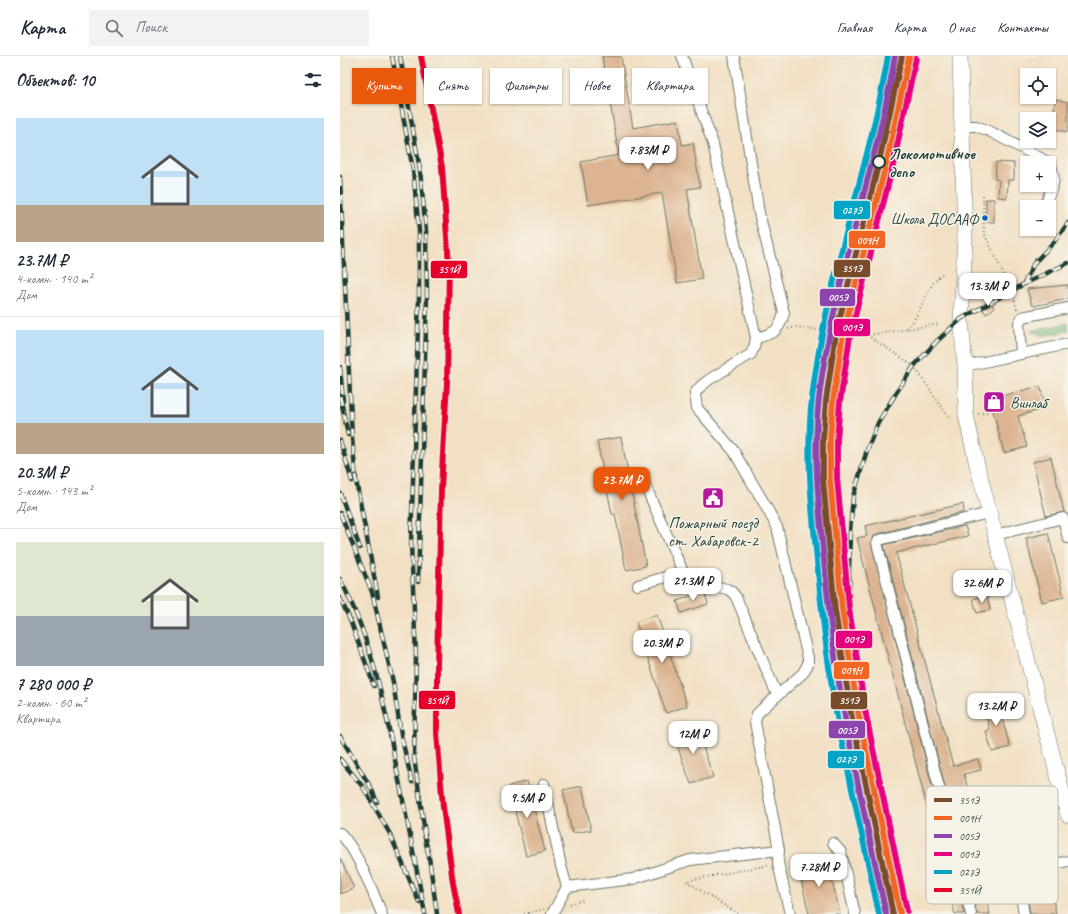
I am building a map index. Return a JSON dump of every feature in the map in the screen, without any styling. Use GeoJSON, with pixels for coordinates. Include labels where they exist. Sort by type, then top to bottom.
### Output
{"type":"FeatureCollection","features":[{"type":"Feature","properties":{"kind":"highway"},"geometry":{"type":"LineString","coordinates":[[960,56],[965,238],[961,319],[965,366],[966,415],[977,466],[1068,815]]}},
{"type":"Feature","properties":{"kind":"street"},"geometry":{"type":"LineString","coordinates":[[682,56],[713,144],[756,338],[751,354],[710,379],[695,393],[697,408],[733,450],[777,527],[808,658],[808,664],[803,673],[757,714],[755,722],[779,850],[778,863],[790,914]]}},
{"type":"Feature","properties":{"kind":"street"},"geometry":{"type":"LineString","coordinates":[[734,56],[759,213],[784,313],[781,325],[771,334],[756,338]]}},
{"type":"Feature","properties":{"kind":"street"},"geometry":{"type":"LineString","coordinates":[[963,126],[976,126],[1050,163],[1055,174],[1055,180],[1047,200]]}},
{"type":"Feature","properties":{"kind":"street"},"geometry":{"type":"LineString","coordinates":[[1021,354],[1019,323],[1022,317],[1068,308]]}},
{"type":"Feature","properties":{"kind":"street"},"geometry":{"type":"LineString","coordinates":[[965,366],[1068,344]]}},
{"type":"Feature","properties":{"kind":"street"},"geometry":{"type":"LineString","coordinates":[[642,478],[683,572],[705,584],[727,589],[736,597],[777,695]]}},
{"type":"Feature","properties":{"kind":"street"},"geometry":{"type":"LineString","coordinates":[[939,786],[877,543],[879,540],[989,513]]}},
{"type":"Feature","properties":{"kind":"street"},"geometry":{"type":"LineString","coordinates":[[995,535],[1066,518],[1068,538]]}},
{"type":"Feature","properties":{"kind":"street"},"geometry":{"type":"LineString","coordinates":[[638,585],[683,572]]}},
{"type":"Feature","properties":{"kind":"street"},"geometry":{"type":"LineString","coordinates":[[544,784],[561,866],[567,887],[552,914]]}},
{"type":"Feature","properties":{"kind":"street"},"geometry":{"type":"LineString","coordinates":[[1058,802],[1064,800]]}},
{"type":"Feature","properties":{"kind":"street"},"geometry":{"type":"LineString","coordinates":[[340,832],[347,840],[366,876],[382,914]]}},
{"type":"Feature","properties":{"kind":"street"},"geometry":{"type":"LineString","coordinates":[[833,843],[841,852],[855,914]]}},
{"type":"Feature","properties":{"kind":"street"},"geometry":{"type":"LineString","coordinates":[[567,887],[633,879],[690,860],[779,850]]}},
{"type":"Feature","properties":{"kind":"street"},"geometry":{"type":"LineString","coordinates":[[1058,864],[1068,862]]}},
{"type":"Feature","properties":{"kind":"street"},"geometry":{"type":"LineString","coordinates":[[968,904],[971,914]]}},
{"type":"Feature","properties":{"kind":"street"},"geometry":{"type":"LineString","coordinates":[[1022,904],[1024,914]]}},
{"type":"Feature","properties":{"kind":"path"},"geometry":{"type":"LineString","coordinates":[[983,195],[984,233],[1012,292],[1016,308],[1022,317]]}},
{"type":"Feature","properties":{"kind":"path"},"geometry":{"type":"LineString","coordinates":[[907,329],[915,319],[929,288],[934,281],[944,273]]}},
{"type":"Feature","properties":{"kind":"path"},"geometry":{"type":"LineString","coordinates":[[830,333],[832,324]]}},
{"type":"Feature","properties":{"kind":"path"},"geometry":{"type":"LineString","coordinates":[[771,334],[796,327],[830,333],[867,335],[940,324]]}},
{"type":"Feature","properties":{"kind":"path"},"geometry":{"type":"LineString","coordinates":[[867,335],[914,366],[949,418],[987,412]]}},
{"type":"Feature","properties":{"kind":"path"},"geometry":{"type":"LineString","coordinates":[[738,914],[686,882],[778,863]]}},
{"type":"Feature","properties":{"kind":"green space"},"geometry":{"type":"Polygon","coordinates":[[[1068,323],[1068,331],[1042,336],[1031,331],[1068,323]]]}},
{"type":"Feature","properties":{"kind":"building"},"geometry":{"type":"Polygon","coordinates":[[[602,56],[621,56],[623,68],[604,68],[602,56]]]}},
{"type":"Feature","properties":{"kind":"building"},"geometry":{"type":"Polygon","coordinates":[[[624,74],[633,128],[678,120],[682,145],[693,143],[700,187],[687,189],[702,279],[677,283],[662,193],[588,205],[581,162],[619,155],[610,104],[624,104],[624,74]]]}},
{"type":"Feature","properties":{"kind":"building"},"geometry":{"type":"Polygon","coordinates":[[[1056,99],[1068,102],[1068,132],[1056,129],[1056,112],[1053,112],[1056,99]]]}},
{"type":"Feature","properties":{"kind":"building"},"geometry":{"type":"Polygon","coordinates":[[[996,162],[1014,163],[1014,180],[1008,180],[1007,198],[998,197],[999,180],[995,179],[996,162]]]}},
{"type":"Feature","properties":{"kind":"building"},"geometry":{"type":"Polygon","coordinates":[[[986,199],[994,199],[994,222],[986,222],[986,199]]]}},
{"type":"Feature","properties":{"kind":"building"},"geometry":{"type":"Polygon","coordinates":[[[1068,285],[1068,299],[1033,306],[1027,289],[1068,285]]]}},
{"type":"Feature","properties":{"kind":"building"},"geometry":{"type":"Polygon","coordinates":[[[990,301],[994,308],[986,314],[981,307],[990,301]]]}},
{"type":"Feature","properties":{"kind":"building"},"geometry":{"type":"Polygon","coordinates":[[[1040,386],[1046,408],[1018,416],[1027,447],[1004,453],[990,399],[1040,386]]]}},
{"type":"Feature","properties":{"kind":"building"},"geometry":{"type":"Polygon","coordinates":[[[621,437],[646,566],[626,570],[615,514],[612,514],[597,441],[621,437]]]}},
{"type":"Feature","properties":{"kind":"building"},"geometry":{"type":"Polygon","coordinates":[[[1051,457],[1064,512],[1046,516],[1033,462],[1051,457]]]}},
{"type":"Feature","properties":{"kind":"building"},"geometry":{"type":"Polygon","coordinates":[[[963,504],[964,512],[877,534],[871,542],[932,786],[926,786],[926,803],[857,538],[867,536],[865,526],[963,504]]]}},
{"type":"Feature","properties":{"kind":"building"},"geometry":{"type":"Polygon","coordinates":[[[965,526],[968,536],[896,553],[953,766],[978,759],[981,770],[964,774],[967,786],[945,786],[884,545],[965,526]]]}},
{"type":"Feature","properties":{"kind":"building"},"geometry":{"type":"Polygon","coordinates":[[[1048,533],[1064,597],[1042,602],[1026,538],[1048,533]]]}},
{"type":"Feature","properties":{"kind":"building"},"geometry":{"type":"Polygon","coordinates":[[[704,591],[708,604],[681,613],[677,601],[704,591]]]}},
{"type":"Feature","properties":{"kind":"building"},"geometry":{"type":"Polygon","coordinates":[[[987,595],[990,610],[977,613],[973,599],[987,595]]]}},
{"type":"Feature","properties":{"kind":"building"},"geometry":{"type":"Polygon","coordinates":[[[657,615],[687,706],[666,713],[636,622],[657,615]]]}},
{"type":"Feature","properties":{"kind":"building"},"geometry":{"type":"Polygon","coordinates":[[[997,700],[1010,747],[992,752],[986,731],[990,730],[983,704],[997,700]]]}},
{"type":"Feature","properties":{"kind":"building"},"geometry":{"type":"Polygon","coordinates":[[[696,726],[713,777],[691,784],[673,734],[696,726]]]}},
{"type":"Feature","properties":{"kind":"building"},"geometry":{"type":"Polygon","coordinates":[[[527,781],[545,851],[526,856],[509,786],[527,781]]]}},
{"type":"Feature","properties":{"kind":"building"},"geometry":{"type":"Polygon","coordinates":[[[582,786],[591,830],[572,833],[563,790],[582,786]]]}},
{"type":"Feature","properties":{"kind":"building"},"geometry":{"type":"Polygon","coordinates":[[[340,858],[354,888],[340,894],[340,858]]]}},
{"type":"Feature","properties":{"kind":"building"},"geometry":{"type":"Polygon","coordinates":[[[827,859],[840,914],[809,914],[798,866],[827,859]]]}},
{"type":"Feature","properties":{"kind":"building"},"geometry":{"type":"Polygon","coordinates":[[[952,904],[962,904],[964,914],[955,914],[952,904]]]}},
{"type":"Feature","properties":{"kind":"building"},"geometry":{"type":"Polygon","coordinates":[[[974,904],[987,904],[990,914],[977,914],[974,904]]]}},
{"type":"Feature","properties":{"kind":"building"},"geometry":{"type":"Polygon","coordinates":[[[1028,904],[1054,904],[1056,914],[1030,914],[1028,904]]]}},
{"type":"Feature","properties":{"kind":"railway"},"geometry":{"type":"LineString","coordinates":[[392,56],[413,170],[419,231],[419,296],[411,543],[416,656],[414,757],[425,834]]}},
{"type":"Feature","properties":{"kind":"railway"},"geometry":{"type":"LineString","coordinates":[[400,56],[420,170],[426,231],[427,296],[418,582]]}},
{"type":"Feature","properties":{"kind":"railway"},"geometry":{"type":"LineString","coordinates":[[847,629],[837,551],[831,479],[830,439],[833,400],[844,333],[887,164],[909,68],[910,56]]}},
{"type":"Feature","properties":{"kind":"railway"},"geometry":{"type":"LineString","coordinates":[[340,177],[352,438],[356,479]]}},
{"type":"Feature","properties":{"kind":"railway"},"geometry":{"type":"LineString","coordinates":[[1024,284],[1034,263],[1054,242],[1068,223]]}},
{"type":"Feature","properties":{"kind":"railway"},"geometry":{"type":"LineString","coordinates":[[894,914],[889,835],[858,694],[851,625],[849,571],[853,497],[867,450],[878,423],[914,366],[936,342],[961,319],[1024,284],[1068,263]]}},
{"type":"Feature","properties":{"kind":"railway"},"geometry":{"type":"LineString","coordinates":[[340,367],[343,401]]}},
{"type":"Feature","properties":{"kind":"railway"},"geometry":{"type":"LineString","coordinates":[[340,396],[348,435]]}},
{"type":"Feature","properties":{"kind":"railway"},"geometry":{"type":"LineString","coordinates":[[340,440],[352,481]]}},
{"type":"Feature","properties":{"kind":"railway"},"geometry":{"type":"LineString","coordinates":[[355,475],[378,597]]}},
{"type":"Feature","properties":{"kind":"railway"},"geometry":{"type":"LineString","coordinates":[[340,493],[360,548]]}},
{"type":"Feature","properties":{"kind":"railway"},"geometry":{"type":"LineString","coordinates":[[340,513],[372,592],[393,682],[401,735],[412,782]]}},
{"type":"Feature","properties":{"kind":"railway"},"geometry":{"type":"LineString","coordinates":[[340,579],[351,601],[376,672],[425,914]]}},
{"type":"Feature","properties":{"kind":"railway"},"geometry":{"type":"LineString","coordinates":[[340,598],[351,622],[374,686]]}},
{"type":"Feature","properties":{"kind":"railway"},"geometry":{"type":"LineString","coordinates":[[340,736],[371,788],[377,802]]}},
{"type":"Feature","properties":{"kind":"railway"},"geometry":{"type":"LineString","coordinates":[[340,759],[363,787],[390,834],[419,902]]}},
{"type":"Feature","properties":{"kind":"railway"},"geometry":{"type":"LineString","coordinates":[[423,829],[429,857],[437,914]]}},
{"type":"Feature","properties":{"kind":"transit line","name":"351Й"},"geometry":{"type":"LineString","coordinates":[[421,56],[442,167],[449,265],[447,382],[441,489],[437,733],[443,807],[453,883],[459,914]]}},
{"type":"Feature","properties":{"kind":"transit line","name":"027Э"},"geometry":{"type":"LineString","coordinates":[[879,914],[842,742],[830,676],[812,513],[809,437],[812,398],[818,355],[837,269],[870,142],[888,56]]}},
{"type":"Feature","properties":{"kind":"transit line","name":"005Э"},"geometry":{"type":"LineString","coordinates":[[886,914],[854,763],[837,672],[819,513],[816,437],[819,398],[834,312],[877,142],[895,56]]}},
{"type":"Feature","properties":{"kind":"transit line","name":"351Э"},"geometry":{"type":"LineString","coordinates":[[893,914],[851,713],[835,610],[823,479],[823,439],[826,400],[836,333],[879,162],[902,56]]}},
{"type":"Feature","properties":{"kind":"transit line","name":"009Н"},"geometry":{"type":"LineString","coordinates":[[900,913],[858,712],[842,609],[830,479],[830,439],[833,401],[843,334],[886,164],[909,57]]}},
{"type":"Feature","properties":{"kind":"transit line","name":"001Э"},"geometry":{"type":"LineString","coordinates":[[907,911],[865,710],[849,608],[837,478],[837,440],[840,402],[850,336],[893,165],[916,58]]}},
{"type":"Feature","properties":{"kind":"place","name":"Локомотивное депо"},"geometry":{"type":"Point","coordinates":[879,162]}},
{"type":"Feature","properties":{"kind":"place","name":"Школа ДОСААФ"},"geometry":{"type":"Point","coordinates":[985,218]}},
{"type":"Feature","properties":{"kind":"place","name":"Винлаб"},"geometry":{"type":"Point","coordinates":[994,402]}},
{"type":"Feature","properties":{"kind":"place","name":"Пожарный поезд ст. Хабаровск-2"},"geometry":{"type":"Point","coordinates":[713,498]}}]}
